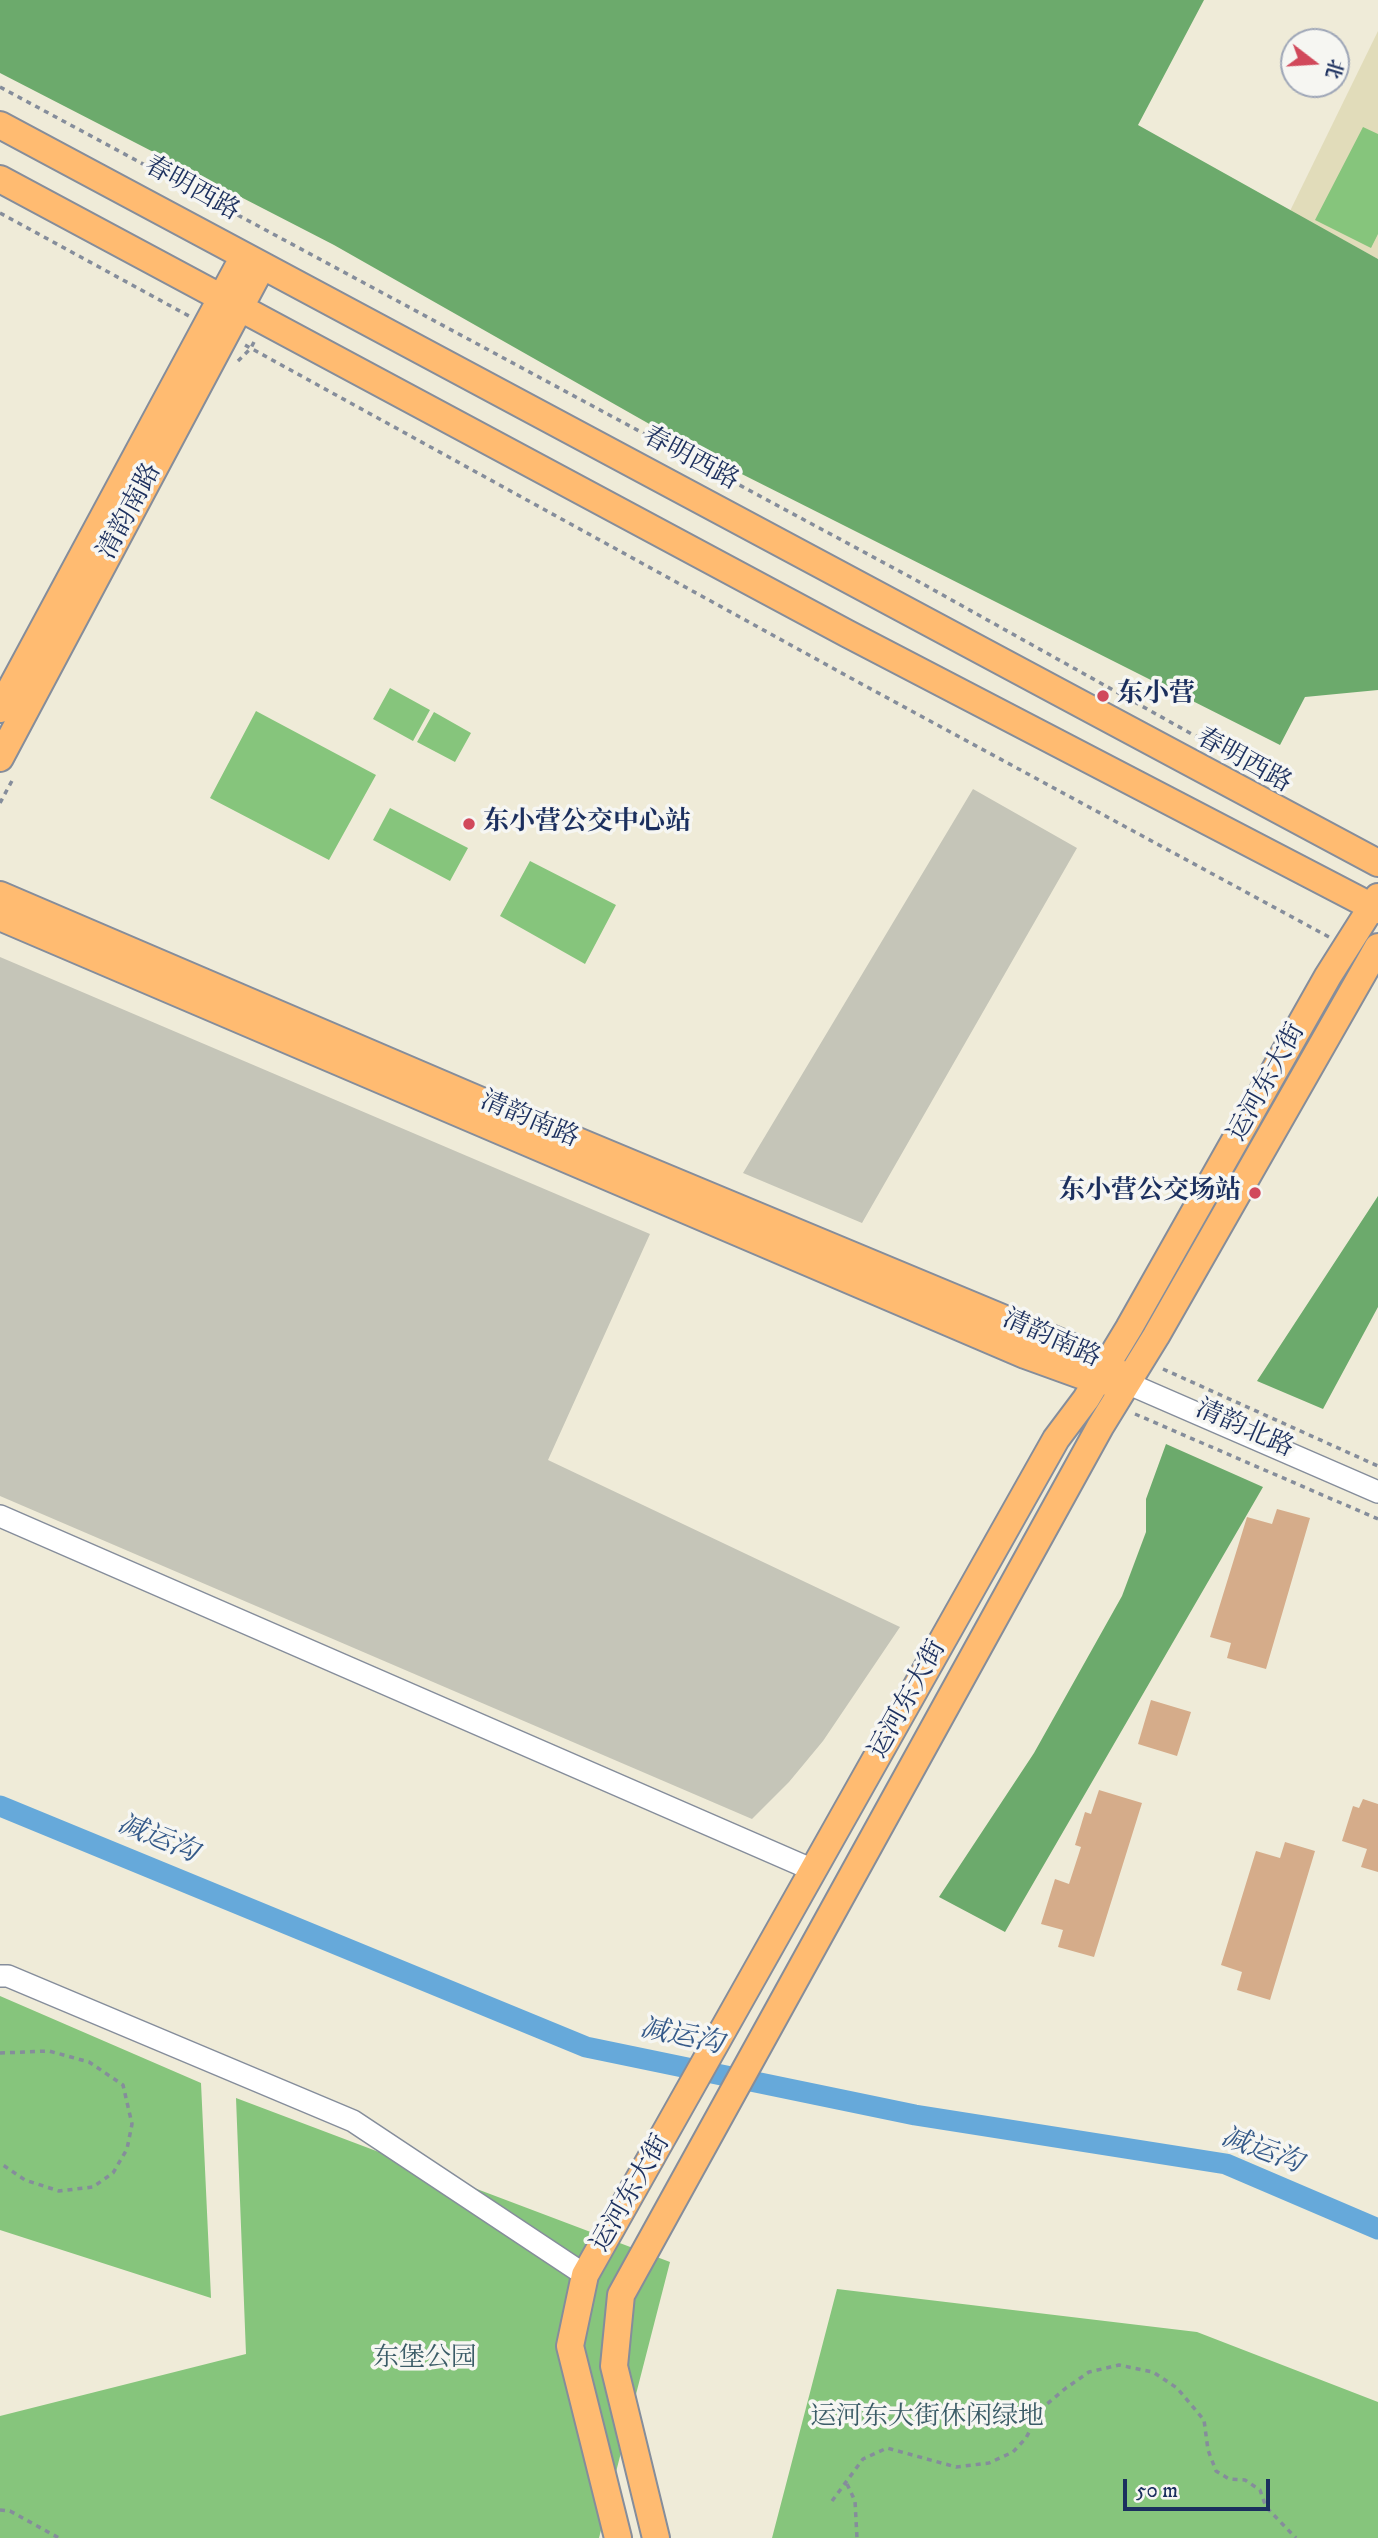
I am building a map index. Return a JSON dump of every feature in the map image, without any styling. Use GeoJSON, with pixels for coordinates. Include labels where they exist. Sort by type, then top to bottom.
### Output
{"type":"FeatureCollection","features":[{"type":"Feature","properties":{"kind":"main road","name":"春明西路"},"geometry":{"type":"LineString","coordinates":[[0,125],[1378,863]]}},
{"type":"Feature","properties":{"kind":"main road"},"geometry":{"type":"LineString","coordinates":[[0,178],[849,635],[1376,905]]}},
{"type":"Feature","properties":{"kind":"main road","name":"清韵南路"},"geometry":{"type":"LineString","coordinates":[[0,709],[216,331],[253,261]]}},
{"type":"Feature","properties":{"kind":"main road","name":"清韵南路"},"geometry":{"type":"LineString","coordinates":[[0,758],[216,331]]}},
{"type":"Feature","properties":{"kind":"main road","name":"清韵南路"},"geometry":{"type":"LineString","coordinates":[[0,895],[492,1105],[1127,1383]]}},
{"type":"Feature","properties":{"kind":"main road","name":"运河东大街"},"geometry":{"type":"LineString","coordinates":[[618,2538],[570,2346],[585,2275],[1056,1439],[1103,1372],[1328,976],[1376,905]]}},
{"type":"Feature","properties":{"kind":"main road","name":"清韵南路"},"geometry":{"type":"LineString","coordinates":[[0,917],[1012,1349],[1103,1372]]}},
{"type":"Feature","properties":{"kind":"main road","name":"运河东大街"},"geometry":{"type":"LineString","coordinates":[[656,2538],[614,2366],[621,2295],[1113,1406],[1378,947]]}},
{"type":"Feature","properties":{"kind":"street","name":"清韵北路"},"geometry":{"type":"LineString","coordinates":[[1127,1383],[1378,1492]]}},
{"type":"Feature","properties":{"kind":"street"},"geometry":{"type":"LineString","coordinates":[[0,1516],[813,1870]]}},
{"type":"Feature","properties":{"kind":"street"},"geometry":{"type":"LineString","coordinates":[[0,1976],[8,1976],[353,2121],[585,2275]]}},
{"type":"Feature","properties":{"kind":"path","name":"春明西路"},"geometry":{"type":"LineString","coordinates":[[0,87],[914,579],[1268,776]]}},
{"type":"Feature","properties":{"kind":"path"},"geometry":{"type":"LineString","coordinates":[[0,213],[1347,948]]}},
{"type":"Feature","properties":{"kind":"path","name":"清韵北路"},"geometry":{"type":"LineString","coordinates":[[1143,1358],[1185,1380],[1378,1466]]}},
{"type":"Feature","properties":{"kind":"path","name":"清韵北路"},"geometry":{"type":"LineString","coordinates":[[1113,1406],[1147,1418],[1378,1519]]}},
{"type":"Feature","properties":{"kind":"path"},"geometry":{"type":"LineString","coordinates":[[0,2053],[49,2051],[89,2062],[123,2085],[132,2124],[127,2149],[113,2172],[93,2187],[59,2191],[26,2180],[0,2163]]}},
{"type":"Feature","properties":{"kind":"path"},"geometry":{"type":"LineString","coordinates":[[832,2501],[863,2459],[887,2448],[956,2468],[989,2463],[1013,2452],[1026,2438],[1041,2409],[1066,2388],[1089,2372],[1119,2365],[1153,2372],[1177,2388],[1204,2420],[1208,2450],[1216,2471],[1229,2479],[1245,2480],[1260,2490],[1266,2507],[1296,2538]]}},
{"type":"Feature","properties":{"kind":"path"},"geometry":{"type":"LineString","coordinates":[[847,2484],[855,2501],[857,2538]]}},
{"type":"Feature","properties":{"kind":"path"},"geometry":{"type":"LineString","coordinates":[[0,2510],[10,2511],[58,2538]]}},
{"type":"Feature","properties":{"kind":"shaded area"},"geometry":{"type":"Polygon","coordinates":[[[1378,31],[1378,259],[1290,211],[1345,98],[1350,98],[1350,88],[1378,31]]]}},
{"type":"Feature","properties":{"kind":"shaded area"},"geometry":{"type":"Polygon","coordinates":[[[973,789],[1077,848],[862,1223],[743,1173],[973,789]]]}},
{"type":"Feature","properties":{"kind":"shaded area"},"geometry":{"type":"Polygon","coordinates":[[[0,957],[650,1234],[548,1460],[900,1627],[823,1741],[789,1782],[752,1819],[0,1496],[0,957]]]}},
{"type":"Feature","properties":{"kind":"green space"},"geometry":{"type":"Polygon","coordinates":[[[0,0],[1204,0],[1138,125],[1378,259],[1378,690],[1305,697],[1280,745],[704,455],[334,245],[0,73],[0,0]]]}},
{"type":"Feature","properties":{"kind":"green space"},"geometry":{"type":"Polygon","coordinates":[[[1363,127],[1378,134],[1378,234],[1371,248],[1315,220],[1363,127]]]}},
{"type":"Feature","properties":{"kind":"green space"},"geometry":{"type":"Polygon","coordinates":[[[390,688],[430,710],[413,741],[373,719],[390,688]]]}},
{"type":"Feature","properties":{"kind":"green space"},"geometry":{"type":"Polygon","coordinates":[[[256,711],[376,775],[329,860],[210,798],[256,711]]]}},
{"type":"Feature","properties":{"kind":"green space"},"geometry":{"type":"Polygon","coordinates":[[[434,712],[471,733],[455,762],[417,742],[434,712]]]}},
{"type":"Feature","properties":{"kind":"green space"},"geometry":{"type":"Polygon","coordinates":[[[390,808],[468,848],[450,881],[373,840],[390,808]]]}},
{"type":"Feature","properties":{"kind":"green space"},"geometry":{"type":"Polygon","coordinates":[[[530,861],[616,905],[585,964],[500,916],[530,861]]]}},
{"type":"Feature","properties":{"kind":"green space"},"geometry":{"type":"Polygon","coordinates":[[[1378,1196],[1378,1307],[1323,1409],[1257,1381],[1378,1196]]]}},
{"type":"Feature","properties":{"kind":"green space"},"geometry":{"type":"Polygon","coordinates":[[[1166,1444],[1263,1487],[1005,1932],[939,1897],[1034,1753],[1122,1596],[1146,1532],[1146,1499],[1166,1444]]]}},
{"type":"Feature","properties":{"kind":"green space"},"geometry":{"type":"Polygon","coordinates":[[[0,1996],[201,2083],[211,2298],[0,2230],[0,1996]]]}},
{"type":"Feature","properties":{"kind":"green space","name":"东堡公园"},"geometry":{"type":"Polygon","coordinates":[[[236,2098],[670,2262],[599,2538],[0,2538],[0,2416],[246,2354],[236,2098]]]}},
{"type":"Feature","properties":{"kind":"green space","name":"运河东大街休闲绿地"},"geometry":{"type":"Polygon","coordinates":[[[837,2289],[1197,2332],[1378,2402],[1378,2538],[772,2538],[837,2289]]]}},
{"type":"Feature","properties":{"kind":"building"},"geometry":{"type":"Polygon","coordinates":[[[1277,1509],[1310,1518],[1266,1669],[1227,1658],[1231,1643],[1210,1637],[1247,1517],[1272,1524],[1277,1509]]]}},
{"type":"Feature","properties":{"kind":"building"},"geometry":{"type":"Polygon","coordinates":[[[1151,1700],[1191,1712],[1177,1756],[1138,1744],[1151,1700]]]}},
{"type":"Feature","properties":{"kind":"building"},"geometry":{"type":"Polygon","coordinates":[[[1099,1790],[1142,1803],[1094,1957],[1058,1947],[1063,1930],[1041,1924],[1055,1879],[1069,1884],[1081,1847],[1075,1845],[1085,1812],[1091,1814],[1099,1790]]]}},
{"type":"Feature","properties":{"kind":"building"},"geometry":{"type":"Polygon","coordinates":[[[1363,1799],[1378,1804],[1378,1872],[1361,1867],[1367,1849],[1342,1841],[1353,1806],[1359,1808],[1363,1799]]]}},
{"type":"Feature","properties":{"kind":"building"},"geometry":{"type":"Polygon","coordinates":[[[1285,1842],[1315,1851],[1270,2000],[1237,1990],[1242,1972],[1221,1965],[1256,1851],[1280,1858],[1285,1842]]]}},
{"type":"Feature","properties":{"kind":"waterway","name":"减运沟"},"geometry":{"type":"LineString","coordinates":[[0,1806],[586,2047],[915,2115],[1226,2164],[1378,2229]]}},
{"type":"Feature","properties":{"kind":"place","name":"东小营"},"geometry":{"type":"Point","coordinates":[1103,696]}},
{"type":"Feature","properties":{"kind":"place","name":"东小营公交中心站"},"geometry":{"type":"Point","coordinates":[469,824]}},
{"type":"Feature","properties":{"kind":"place","name":"东小营公交场站"},"geometry":{"type":"Point","coordinates":[1255,1193]}}]}
